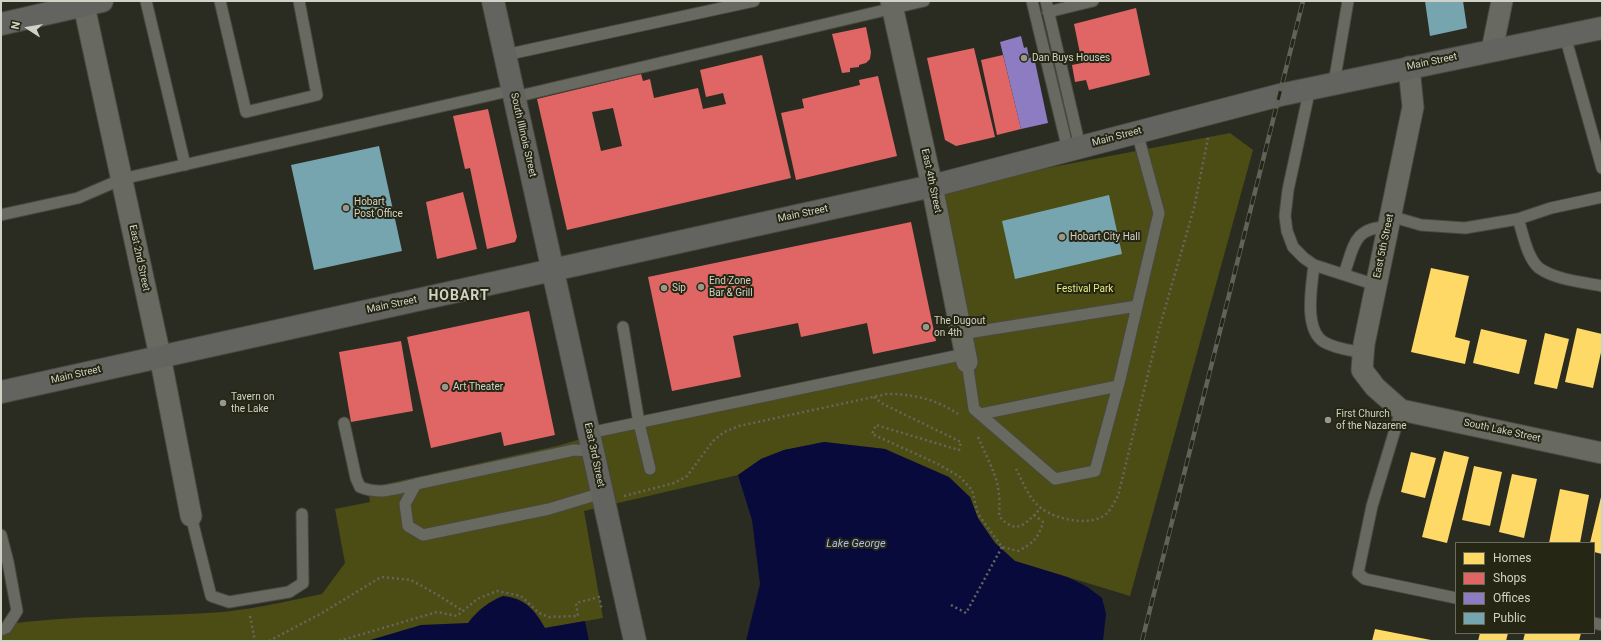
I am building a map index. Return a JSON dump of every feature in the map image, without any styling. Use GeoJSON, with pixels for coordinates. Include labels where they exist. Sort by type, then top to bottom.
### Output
{"type":"FeatureCollection","features":[{"type":"Feature","properties":{"kind":"main road","name":"South Illinois Street"},"geometry":{"type":"LineString","coordinates":[[493,1],[554,269]]}},
{"type":"Feature","properties":{"kind":"main road"},"geometry":{"type":"LineString","coordinates":[[1,24],[90,2]]}},
{"type":"Feature","properties":{"kind":"main road","name":"Main Street"},"geometry":{"type":"LineString","coordinates":[[1,392],[932,186],[1310,88],[1602,28]]}},
{"type":"Feature","properties":{"kind":"main road","name":"East 3rd Street"},"geometry":{"type":"LineString","coordinates":[[554,269],[603,497],[636,641]]}},
{"type":"Feature","properties":{"kind":"street"},"geometry":{"type":"LineString","coordinates":[[1492,50],[1502,1]]}},
{"type":"Feature","properties":{"kind":"street","name":"East 2nd Street"},"geometry":{"type":"LineString","coordinates":[[90,2],[122,179],[160,356],[191,516]]}},
{"type":"Feature","properties":{"kind":"street","name":"East 4th Street"},"geometry":{"type":"LineString","coordinates":[[892,5],[932,186],[966,358]]}},
{"type":"Feature","properties":{"kind":"street","name":"East 5th Street"},"geometry":{"type":"LineString","coordinates":[[1401,410],[1375,387],[1362,370],[1363,353],[1412,107],[1409,67]]}},
{"type":"Feature","properties":{"kind":"street","name":"South Lake Street"},"geometry":{"type":"LineString","coordinates":[[1401,410],[1602,453]]}},
{"type":"Feature","properties":{"kind":"lane"},"geometry":{"type":"LineString","coordinates":[[146,1],[185,165]]}},
{"type":"Feature","properties":{"kind":"lane"},"geometry":{"type":"LineString","coordinates":[[220,1],[246,112],[317,95],[299,1]]}},
{"type":"Feature","properties":{"kind":"lane"},"geometry":{"type":"LineString","coordinates":[[505,55],[754,1]]}},
{"type":"Feature","properties":{"kind":"lane"},"geometry":{"type":"LineString","coordinates":[[1,215],[78,198],[122,179],[514,94],[892,5],[924,1]]}},
{"type":"Feature","properties":{"kind":"lane"},"geometry":{"type":"LineString","coordinates":[[1032,1],[1074,148]]}},
{"type":"Feature","properties":{"kind":"lane"},"geometry":{"type":"LineString","coordinates":[[1074,148],[1047,6],[1093,1]]}},
{"type":"Feature","properties":{"kind":"lane"},"geometry":{"type":"LineString","coordinates":[[1334,83],[1348,1]]}},
{"type":"Feature","properties":{"kind":"lane"},"geometry":{"type":"LineString","coordinates":[[1565,36],[1602,168]]}},
{"type":"Feature","properties":{"kind":"lane"},"geometry":{"type":"LineString","coordinates":[[1310,88],[1288,190],[1285,216],[1287,231],[1293,248],[1314,265],[1376,285]]}},
{"type":"Feature","properties":{"kind":"lane"},"geometry":{"type":"LineString","coordinates":[[344,424],[356,478],[360,486],[369,491],[392,491],[416,484],[574,450],[639,422],[966,358],[974,409],[1055,479],[1095,471],[1118,386],[1159,213],[1137,132]]}},
{"type":"Feature","properties":{"kind":"lane"},"geometry":{"type":"LineString","coordinates":[[1344,274],[1360,235],[1366,230],[1389,222],[1421,226],[1465,228],[1518,219],[1551,208],[1602,197]]}},
{"type":"Feature","properties":{"kind":"lane"},"geometry":{"type":"LineString","coordinates":[[1518,219],[1531,256],[1539,267],[1556,276],[1602,286]]}},
{"type":"Feature","properties":{"kind":"lane"},"geometry":{"type":"LineString","coordinates":[[1314,265],[1310,311],[1313,328],[1322,341],[1338,348],[1363,353]]}},
{"type":"Feature","properties":{"kind":"lane"},"geometry":{"type":"LineString","coordinates":[[961,334],[1137,306]]}},
{"type":"Feature","properties":{"kind":"lane"},"geometry":{"type":"LineString","coordinates":[[623,327],[639,422],[650,469]]}},
{"type":"Feature","properties":{"kind":"lane"},"geometry":{"type":"LineString","coordinates":[[981,414],[1118,386]]}},
{"type":"Feature","properties":{"kind":"lane"},"geometry":{"type":"LineString","coordinates":[[1401,410],[1372,506],[1358,574],[1365,579],[1455,598]]}},
{"type":"Feature","properties":{"kind":"lane"},"geometry":{"type":"LineString","coordinates":[[416,484],[405,504],[408,526],[423,535],[603,497]]}},
{"type":"Feature","properties":{"kind":"lane"},"geometry":{"type":"LineString","coordinates":[[191,516],[211,596],[229,602],[290,592],[303,583],[302,514]]}},
{"type":"Feature","properties":{"kind":"lane"},"geometry":{"type":"LineString","coordinates":[[1,535],[8,562],[17,611],[6,628],[1,630]]}},
{"type":"Feature","properties":{"kind":"path"},"geometry":{"type":"LineString","coordinates":[[976,432],[997,477],[1000,492],[999,516],[1005,524],[1014,528],[1022,526],[1040,508],[1053,515],[1074,520],[1094,521],[1107,513],[1118,496],[1159,329],[1194,208],[1213,112]]}},
{"type":"Feature","properties":{"kind":"path"},"geometry":{"type":"LineString","coordinates":[[603,497],[674,483],[687,476],[713,441],[724,432],[739,426],[887,394],[916,396],[930,399],[962,417]]}},
{"type":"Feature","properties":{"kind":"path"},"geometry":{"type":"LineString","coordinates":[[874,397],[883,404],[961,442],[959,450],[876,426],[872,434],[938,464],[960,477],[972,490],[978,514],[1002,547],[1018,551],[1032,544],[1040,533],[1043,522],[1034,515]]}},
{"type":"Feature","properties":{"kind":"path"},"geometry":{"type":"LineString","coordinates":[[951,605],[966,613],[1002,547]]}},
{"type":"Feature","properties":{"kind":"path"},"geometry":{"type":"LineString","coordinates":[[269,641],[322,613],[381,576],[411,580],[438,594],[463,611]]}},
{"type":"Feature","properties":{"kind":"path"},"geometry":{"type":"LineString","coordinates":[[339,641],[437,612],[457,616],[477,599],[497,590],[521,596],[539,612],[549,617],[578,616],[576,603],[599,597],[602,610]]}},
{"type":"Feature","properties":{"kind":"path"},"geometry":{"type":"LineString","coordinates":[[246,600],[255,641]]}},
{"type":"Feature","properties":{"kind":"green space","name":"Festival Park"},"geometry":{"type":"Polygon","coordinates":[[[1230,133],[1253,150],[1130,596],[1015,561],[995,543],[977,518],[970,497],[885,449],[824,442],[784,450],[761,459],[738,475],[584,511],[603,618],[470,641],[1,641],[1,625],[53,619],[222,612],[265,606],[322,594],[345,563],[335,509],[370,502],[368,488],[557,446],[594,435],[970,356],[938,189],[1230,133]]]}},
{"type":"Feature","properties":{"kind":"water","name":"Lake George"},"geometry":{"type":"Polygon","coordinates":[[[824,442],[885,449],[949,477],[970,497],[978,518],[995,543],[1015,561],[1067,577],[1086,586],[1102,598],[1106,614],[1103,641],[746,641],[760,584],[752,520],[738,475],[761,459],[784,450],[824,442]]]}},
{"type":"Feature","properties":{"kind":"water"},"geometry":{"type":"Polygon","coordinates":[[[503,596],[511,597],[523,602],[533,610],[545,628],[585,621],[589,641],[367,641],[421,625],[468,623],[484,607],[503,596]]]}},
{"type":"Feature","properties":{"kind":"building: Homes"},"geometry":{"type":"Polygon","coordinates":[[[1431,268],[1469,276],[1455,337],[1470,341],[1465,364],[1411,352],[1431,268]]]}},
{"type":"Feature","properties":{"kind":"building: Homes"},"geometry":{"type":"Polygon","coordinates":[[[1577,328],[1602,334],[1602,348],[1593,388],[1565,382],[1577,328]]]}},
{"type":"Feature","properties":{"kind":"building: Homes"},"geometry":{"type":"Polygon","coordinates":[[[1481,329],[1527,340],[1519,374],[1473,363],[1481,329]]]}},
{"type":"Feature","properties":{"kind":"building: Homes"},"geometry":{"type":"Polygon","coordinates":[[[1545,333],[1569,339],[1557,389],[1534,384],[1545,333]]]}},
{"type":"Feature","properties":{"kind":"building: Homes"},"geometry":{"type":"Polygon","coordinates":[[[1444,451],[1469,457],[1447,543],[1422,537],[1444,451]]]}},
{"type":"Feature","properties":{"kind":"building: Homes"},"geometry":{"type":"Polygon","coordinates":[[[1411,452],[1436,458],[1425,498],[1401,492],[1411,452]]]}},
{"type":"Feature","properties":{"kind":"building: Homes"},"geometry":{"type":"Polygon","coordinates":[[[1474,466],[1502,472],[1490,526],[1462,520],[1474,466]]]}},
{"type":"Feature","properties":{"kind":"building: Homes"},"geometry":{"type":"Polygon","coordinates":[[[1512,474],[1537,479],[1524,538],[1499,532],[1512,474]]]}},
{"type":"Feature","properties":{"kind":"building: Homes"},"geometry":{"type":"Polygon","coordinates":[[[1560,489],[1589,495],[1580,542],[1549,542],[1560,489]]]}},
{"type":"Feature","properties":{"kind":"building: Homes"},"geometry":{"type":"Polygon","coordinates":[[[1602,497],[1602,554],[1595,552],[1595,542],[1590,542],[1602,497]]]}},
{"type":"Feature","properties":{"kind":"building: Homes"},"geometry":{"type":"Polygon","coordinates":[[[1375,629],[1431,640],[1431,641],[1372,641],[1375,629]]]}},
{"type":"Feature","properties":{"kind":"building: Homes"},"geometry":{"type":"Polygon","coordinates":[[[1480,634],[1508,634],[1506,641],[1478,641],[1480,634]]]}},
{"type":"Feature","properties":{"kind":"building: Homes"},"geometry":{"type":"Polygon","coordinates":[[[1525,634],[1581,634],[1579,641],[1523,641],[1525,634]]]}},
{"type":"Feature","properties":{"kind":"building: Shops"},"geometry":{"type":"Polygon","coordinates":[[[1136,8],[1150,75],[1089,90],[1086,80],[1075,82],[1072,65],[1082,63],[1074,24],[1136,8]]]}},
{"type":"Feature","properties":{"kind":"building: Shops"},"geometry":{"type":"Polygon","coordinates":[[[866,27],[871,52],[870,59],[866,63],[859,65],[859,67],[850,68],[850,72],[842,73],[832,34],[866,27]]]}},
{"type":"Feature","properties":{"kind":"building: Shops"},"geometry":{"type":"Polygon","coordinates":[[[974,48],[995,137],[956,146],[945,140],[927,58],[974,48]]]}},
{"type":"Feature","properties":{"kind":"building: Shops"},"geometry":{"type":"Polygon","coordinates":[[[762,55],[791,178],[567,230],[537,99],[641,74],[643,81],[650,79],[654,98],[698,88],[703,109],[726,104],[723,93],[706,97],[700,70],[762,55]],[[613,108],[592,112],[601,151],[622,146],[613,108]]]}},
{"type":"Feature","properties":{"kind":"building: Shops"},"geometry":{"type":"Polygon","coordinates":[[[1003,55],[1021,129],[997,135],[981,60],[1003,55]]]}},
{"type":"Feature","properties":{"kind":"building: Shops"},"geometry":{"type":"Polygon","coordinates":[[[878,76],[897,156],[796,180],[781,113],[804,108],[802,99],[860,85],[859,80],[878,76]]]}},
{"type":"Feature","properties":{"kind":"building: Shops"},"geometry":{"type":"Polygon","coordinates":[[[488,109],[517,237],[515,242],[487,249],[470,168],[465,169],[453,116],[488,109]]]}},
{"type":"Feature","properties":{"kind":"building: Shops"},"geometry":{"type":"Polygon","coordinates":[[[463,192],[477,249],[437,259],[426,202],[463,192]]]}},
{"type":"Feature","properties":{"kind":"building: Shops"},"geometry":{"type":"Polygon","coordinates":[[[911,222],[936,341],[873,354],[867,323],[801,337],[798,323],[733,336],[741,377],[672,391],[648,277],[911,222]]]}},
{"type":"Feature","properties":{"kind":"building: Shops"},"geometry":{"type":"Polygon","coordinates":[[[529,311],[555,435],[504,446],[501,432],[431,448],[407,337],[529,311]]]}},
{"type":"Feature","properties":{"kind":"building: Shops"},"geometry":{"type":"Polygon","coordinates":[[[401,341],[413,411],[351,422],[339,352],[401,341]]]}},
{"type":"Feature","properties":{"kind":"building: Offices"},"geometry":{"type":"Polygon","coordinates":[[[1021,36],[1024,48],[1027,47],[1029,58],[1034,57],[1048,123],[1021,129],[1000,42],[1021,36]]]}},
{"type":"Feature","properties":{"kind":"building: Public"},"geometry":{"type":"Polygon","coordinates":[[[1425,1],[1463,1],[1467,28],[1430,36],[1425,1]]]}},
{"type":"Feature","properties":{"kind":"building: Public","name":"Hobart Post Office"},"geometry":{"type":"Polygon","coordinates":[[[379,146],[402,251],[314,270],[291,165],[379,146]]]}},
{"type":"Feature","properties":{"kind":"building: Public","name":"Hobart City Hall"},"geometry":{"type":"Polygon","coordinates":[[[1109,195],[1122,254],[1015,279],[1002,221],[1109,195]]]}},
{"type":"Feature","properties":{"kind":"railway"},"geometry":{"type":"LineString","coordinates":[[1142,641],[1303,1]]}},
{"type":"Feature","properties":{"kind":"place","name":"Dan Buys Houses"},"geometry":{"type":"Point","coordinates":[1024,58]}},
{"type":"Feature","properties":{"kind":"place","name":"Hobart Post Office"},"geometry":{"type":"Point","coordinates":[346,208]}},
{"type":"Feature","properties":{"kind":"place","name":"Hobart City Hall"},"geometry":{"type":"Point","coordinates":[1062,237]}},
{"type":"Feature","properties":{"kind":"place","name":"End Zone Bar & Grill"},"geometry":{"type":"Point","coordinates":[701,287]}},
{"type":"Feature","properties":{"kind":"place","name":"Sip"},"geometry":{"type":"Point","coordinates":[664,288]}},
{"type":"Feature","properties":{"kind":"place","name":"The Dugout on 4th"},"geometry":{"type":"Point","coordinates":[926,327]}},
{"type":"Feature","properties":{"kind":"place","name":"Art Theater"},"geometry":{"type":"Point","coordinates":[445,387]}},
{"type":"Feature","properties":{"kind":"place","name":"Tavern on the Lake"},"geometry":{"type":"Point","coordinates":[223,403]}},
{"type":"Feature","properties":{"kind":"place","name":"First Church of the Nazarene"},"geometry":{"type":"Point","coordinates":[1328,420]}},
{"type":"Feature","properties":{"kind":"district","name":"HOBART"},"geometry":{"type":"Point","coordinates":[459,296]}}]}
